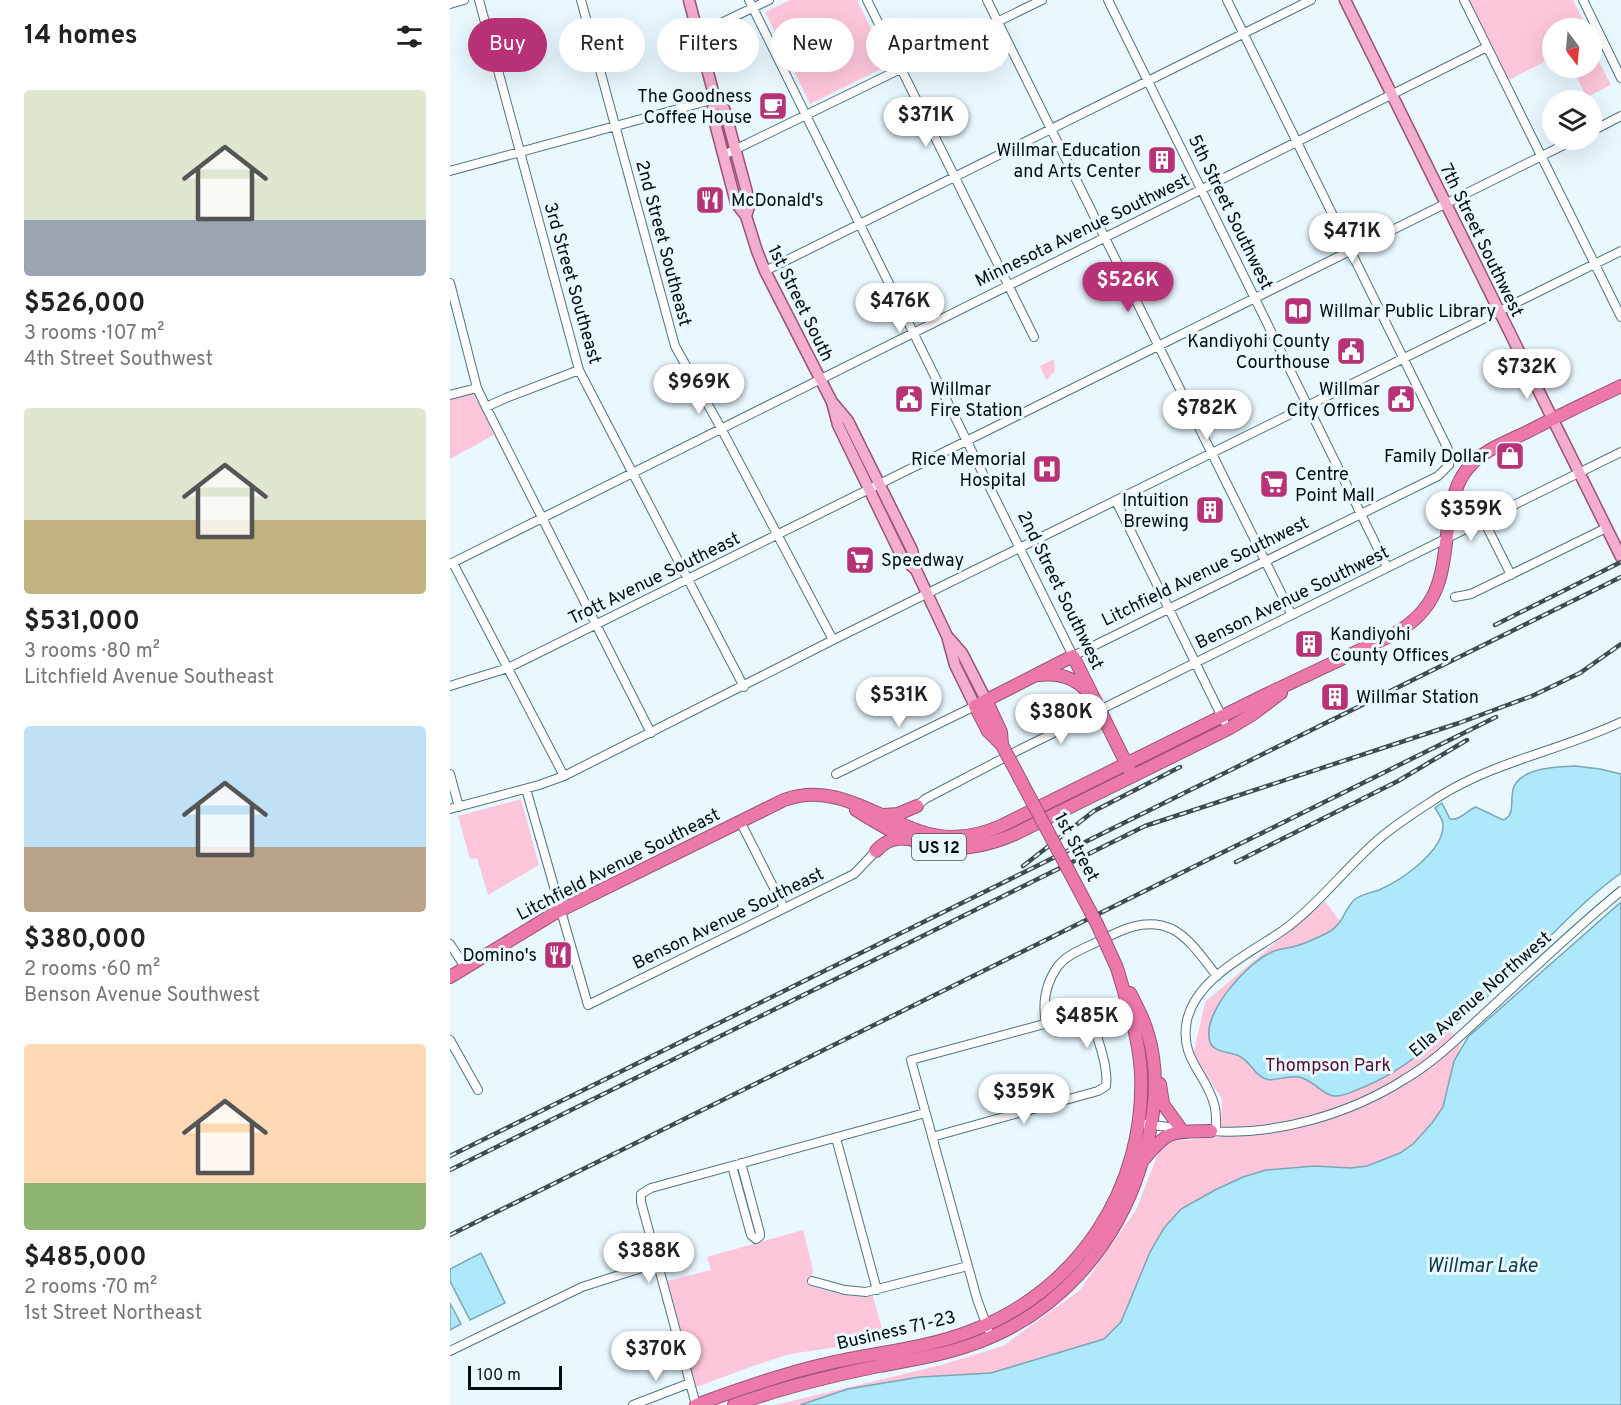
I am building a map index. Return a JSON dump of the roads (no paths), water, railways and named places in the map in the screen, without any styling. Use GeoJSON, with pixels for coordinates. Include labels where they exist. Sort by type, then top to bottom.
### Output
{"type":"FeatureCollection","features":[{"type":"Feature","properties":{"kind":"highway","name":"US 12"},"geometry":{"type":"LineString","coordinates":[[837,798],[858,804],[920,832],[946,837],[974,835],[993,830],[1394,634],[1416,619],[1436,591],[1452,502],[1458,484],[1468,467],[1491,450],[1621,386]]}},
{"type":"Feature","properties":{"kind":"highway","name":"Litchfield Avenue Southwest"},"geometry":{"type":"LineString","coordinates":[[980,703],[1073,656]]}},
{"type":"Feature","properties":{"kind":"highway","name":"2nd Street Southwest"},"geometry":{"type":"LineString","coordinates":[[1073,656],[1132,776]]}},
{"type":"Feature","properties":{"kind":"highway"},"geometry":{"type":"LineString","coordinates":[[1029,678],[1051,674],[1068,677],[1081,684],[1098,707]]}},
{"type":"Feature","properties":{"kind":"highway","name":"US 12"},"geometry":{"type":"LineString","coordinates":[[837,798],[885,828],[909,839],[939,847],[974,848],[1003,839],[1046,819],[1228,729],[1248,718],[1296,681]]}},
{"type":"Feature","properties":{"kind":"highway","name":"1st Street"},"geometry":{"type":"LineString","coordinates":[[980,703],[988,730],[1006,750],[1097,924],[1117,968]]}},
{"type":"Feature","properties":{"kind":"highway","name":"Litchfield Avenue Southeast"},"geometry":{"type":"LineString","coordinates":[[450,977],[560,910],[773,804],[792,797],[810,794],[837,798]]}},
{"type":"Feature","properties":{"kind":"highway"},"geometry":{"type":"LineString","coordinates":[[883,815],[898,814],[917,806]]}},
{"type":"Feature","properties":{"kind":"highway"},"geometry":{"type":"LineString","coordinates":[[917,806],[912,821],[920,832]]}},
{"type":"Feature","properties":{"kind":"highway"},"geometry":{"type":"LineString","coordinates":[[876,851],[894,839],[909,839]]}},
{"type":"Feature","properties":{"kind":"highway","name":"Business 71-23"},"geometry":{"type":"LineString","coordinates":[[734,1405],[829,1377],[934,1356],[992,1337],[1033,1314],[1057,1297],[1078,1277],[1106,1241],[1120,1218],[1142,1162],[1151,1125],[1154,1068],[1149,1036],[1117,968]]}},
{"type":"Feature","properties":{"kind":"highway","name":"Business 71-23"},"geometry":{"type":"LineString","coordinates":[[696,1405],[784,1375],[944,1340],[986,1325],[1005,1317],[1046,1289],[1086,1249],[1116,1198],[1128,1166],[1138,1124],[1141,1073],[1138,1045],[1117,968]]}},
{"type":"Feature","properties":{"kind":"highway"},"geometry":{"type":"LineString","coordinates":[[1149,1036],[1163,1104],[1181,1129]]}},
{"type":"Feature","properties":{"kind":"highway"},"geometry":{"type":"LineString","coordinates":[[1142,1162],[1165,1136],[1178,1132],[1214,1131]]}},
{"type":"Feature","properties":{"kind":"main road","name":"1st Street South"},"geometry":{"type":"LineString","coordinates":[[688,0],[693,18]]}},
{"type":"Feature","properties":{"kind":"main road","name":"7th Street Southwest"},"geometry":{"type":"LineString","coordinates":[[1345,0],[1621,557]]}},
{"type":"Feature","properties":{"kind":"main road","name":"1st Street South"},"geometry":{"type":"LineString","coordinates":[[708,72],[715,99],[712,112],[736,203],[746,216],[765,271],[832,402],[838,426],[868,488],[902,557],[916,570]]}},
{"type":"Feature","properties":{"kind":"main road","name":"1st Street South"},"geometry":{"type":"LineString","coordinates":[[715,99],[725,111],[748,200],[749,207],[746,216]]}},
{"type":"Feature","properties":{"kind":"main road","name":"1st Street South"},"geometry":{"type":"LineString","coordinates":[[832,402],[848,421],[912,550],[916,570],[947,636],[955,665],[980,703]]}},
{"type":"Feature","properties":{"kind":"street"},"geometry":{"type":"LineString","coordinates":[[450,4],[464,0]]}},
{"type":"Feature","properties":{"kind":"street","name":"3rd Street Southeast"},"geometry":{"type":"LineString","coordinates":[[479,0],[579,370],[744,687]]}},
{"type":"Feature","properties":{"kind":"street","name":"2nd Street Southeast"},"geometry":{"type":"LineString","coordinates":[[581,0],[675,346],[833,640]]}},
{"type":"Feature","properties":{"kind":"street"},"geometry":{"type":"LineString","coordinates":[[726,18],[751,4],[769,0]]}},
{"type":"Feature","properties":{"kind":"street"},"geometry":{"type":"LineString","coordinates":[[867,0],[876,18]]}},
{"type":"Feature","properties":{"kind":"street"},"geometry":{"type":"LineString","coordinates":[[987,0],[996,18]]}},
{"type":"Feature","properties":{"kind":"street"},"geometry":{"type":"LineString","coordinates":[[1006,18],[1042,0]]}},
{"type":"Feature","properties":{"kind":"street","name":"5th Street Southwest"},"geometry":{"type":"LineString","coordinates":[[1108,0],[1387,567]]}},
{"type":"Feature","properties":{"kind":"street"},"geometry":{"type":"LineString","coordinates":[[1227,0],[1403,359]]}},
{"type":"Feature","properties":{"kind":"street"},"geometry":{"type":"LineString","coordinates":[[765,271],[1311,0]]}},
{"type":"Feature","properties":{"kind":"street"},"geometry":{"type":"LineString","coordinates":[[1464,0],[1621,317]]}},
{"type":"Feature","properties":{"kind":"street"},"geometry":{"type":"LineString","coordinates":[[1583,0],[1621,78]]}},
{"type":"Feature","properties":{"kind":"street","name":"2nd Street Southwest"},"geometry":{"type":"LineString","coordinates":[[751,4],[1073,656]]}},
{"type":"Feature","properties":{"kind":"street"},"geometry":{"type":"LineString","coordinates":[[1010,46],[1292,615]]}},
{"type":"Feature","properties":{"kind":"street","name":"Minnesota Avenue Southwest"},"geometry":{"type":"LineString","coordinates":[[452,563],[1487,47]]}},
{"type":"Feature","properties":{"kind":"street"},"geometry":{"type":"LineString","coordinates":[[724,155],[896,72]]}},
{"type":"Feature","properties":{"kind":"street"},"geometry":{"type":"LineString","coordinates":[[903,72],[1034,337]]}},
{"type":"Feature","properties":{"kind":"street"},"geometry":{"type":"LineString","coordinates":[[450,171],[715,99]]}},
{"type":"Feature","properties":{"kind":"street"},"geometry":{"type":"LineString","coordinates":[[1602,126],[1621,116]]}},
{"type":"Feature","properties":{"kind":"street","name":"Trott Avenue Southeast"},"geometry":{"type":"LineString","coordinates":[[450,686],[508,668],[597,625],[868,488],[1553,150]]}},
{"type":"Feature","properties":{"kind":"street"},"geometry":{"type":"LineString","coordinates":[[450,774],[454,808],[526,789],[564,776],[833,640],[1621,251]]}},
{"type":"Feature","properties":{"kind":"street"},"geometry":{"type":"LineString","coordinates":[[450,283],[477,388],[651,733]]}},
{"type":"Feature","properties":{"kind":"street","name":"Litchfield Avenue Southwest"},"geometry":{"type":"LineString","coordinates":[[1073,656],[1438,476],[1449,465],[1447,447],[1403,359]]}},
{"type":"Feature","properties":{"kind":"street"},"geometry":{"type":"LineString","coordinates":[[486,407],[579,370]]}},
{"type":"Feature","properties":{"kind":"street"},"geometry":{"type":"LineString","coordinates":[[450,395],[477,388]]}},
{"type":"Feature","properties":{"kind":"street","name":"Benson Avenue Southwest"},"geometry":{"type":"LineString","coordinates":[[1006,750],[1196,663],[1621,452]]}},
{"type":"Feature","properties":{"kind":"street"},"geometry":{"type":"LineString","coordinates":[[1116,501],[1228,729]]}},
{"type":"Feature","properties":{"kind":"street"},"geometry":{"type":"LineString","coordinates":[[1484,521],[1511,575]]}},
{"type":"Feature","properties":{"kind":"street"},"geometry":{"type":"LineString","coordinates":[[1455,597],[1465,596],[1511,575],[1606,528]]}},
{"type":"Feature","properties":{"kind":"street"},"geometry":{"type":"LineString","coordinates":[[452,563],[564,776]]}},
{"type":"Feature","properties":{"kind":"street"},"geometry":{"type":"LineString","coordinates":[[836,774],[980,703]]}},
{"type":"Feature","properties":{"kind":"street"},"geometry":{"type":"LineString","coordinates":[[1214,1131],[1214,1102],[1190,1056],[1186,1032],[1187,1021],[1197,996],[1217,976],[1287,927],[1380,838],[1442,795],[1491,770],[1621,722]]}},
{"type":"Feature","properties":{"kind":"street"},"geometry":{"type":"LineString","coordinates":[[917,806],[1006,750]]}},
{"type":"Feature","properties":{"kind":"street"},"geometry":{"type":"LineString","coordinates":[[526,789],[560,910]]}},
{"type":"Feature","properties":{"kind":"street"},"geometry":{"type":"LineString","coordinates":[[740,821],[784,908]]}},
{"type":"Feature","properties":{"kind":"street","name":"Benson Avenue Southeast"},"geometry":{"type":"LineString","coordinates":[[560,910],[588,1005],[854,874],[876,851]]}},
{"type":"Feature","properties":{"kind":"street","name":"Ella Avenue Northwest"},"geometry":{"type":"LineString","coordinates":[[1138,1124],[1214,1131],[1263,1129],[1305,1121],[1356,1104],[1405,1079],[1450,1045],[1621,891]]}},
{"type":"Feature","properties":{"kind":"street"},"geometry":{"type":"LineString","coordinates":[[1046,1023],[1043,999],[1046,988],[1058,967],[1072,954],[1123,929],[1149,924],[1172,930],[1185,939],[1217,976]]}},
{"type":"Feature","properties":{"kind":"street"},"geometry":{"type":"LineString","coordinates":[[450,944],[465,967]]}},
{"type":"Feature","properties":{"kind":"street"},"geometry":{"type":"LineString","coordinates":[[932,1137],[1098,1091],[1106,1086],[1107,1080],[1100,1049],[1089,1012],[911,1060],[925,1113],[968,1266],[986,1325],[992,1337]]}},
{"type":"Feature","properties":{"kind":"street"},"geometry":{"type":"LineString","coordinates":[[450,1040],[478,1090]]}},
{"type":"Feature","properties":{"kind":"street"},"geometry":{"type":"LineString","coordinates":[[696,1405],[641,1202],[640,1197],[643,1191],[925,1113]]}},
{"type":"Feature","properties":{"kind":"street"},"geometry":{"type":"LineString","coordinates":[[836,1138],[877,1290]]}},
{"type":"Feature","properties":{"kind":"street"},"geometry":{"type":"LineString","coordinates":[[737,1164],[760,1233],[756,1239],[751,1235],[737,1164]]}},
{"type":"Feature","properties":{"kind":"street"},"geometry":{"type":"LineString","coordinates":[[450,1351],[582,1287],[657,1263]]}},
{"type":"Feature","properties":{"kind":"street"},"geometry":{"type":"LineString","coordinates":[[812,1281],[854,1292],[877,1290],[968,1266]]}},
{"type":"Feature","properties":{"kind":"street"},"geometry":{"type":"LineString","coordinates":[[633,1405],[690,1383]]}},
{"type":"Feature","properties":{"kind":"water"},"geometry":{"type":"Polygon","coordinates":[[[1575,766],[1621,774],[1621,873],[1579,908],[1468,1015],[1415,1057],[1375,1082],[1346,1094],[1334,1096],[1299,1077],[1265,1079],[1247,1061],[1237,1055],[1214,1048],[1210,1042],[1209,1031],[1212,1018],[1219,1004],[1238,979],[1260,959],[1273,951],[1300,945],[1334,929],[1354,900],[1398,880],[1420,864],[1437,844],[1442,834],[1443,824],[1435,808],[1442,803],[1450,819],[1457,818],[1476,807],[1503,820],[1510,814],[1513,788],[1521,778],[1543,769],[1575,766]]]}},
{"type":"Feature","properties":{"kind":"water","name":"Willmar Lake"},"geometry":{"type":"Polygon","coordinates":[[[1621,902],[1621,1405],[800,1405],[848,1389],[920,1377],[991,1373],[1104,1339],[1121,1322],[1150,1252],[1164,1228],[1181,1209],[1243,1177],[1266,1170],[1315,1166],[1351,1168],[1367,1166],[1400,1153],[1413,1144],[1443,1107],[1454,1061],[1468,1037],[1621,902]]]}},
{"type":"Feature","properties":{"kind":"water"},"geometry":{"type":"Polygon","coordinates":[[[481,1253],[505,1303],[470,1320],[450,1281],[450,1269],[481,1253]]]}},
{"type":"Feature","properties":{"kind":"water"},"geometry":{"type":"Polygon","coordinates":[[[450,1303],[461,1324],[450,1330],[450,1303]]]}},
{"type":"Feature","properties":{"kind":"railway"},"geometry":{"type":"LineString","coordinates":[[1495,625],[1621,562]]}},
{"type":"Feature","properties":{"kind":"railway"},"geometry":{"type":"LineString","coordinates":[[450,1156],[1621,577]]}},
{"type":"Feature","properties":{"kind":"railway"},"geometry":{"type":"LineString","coordinates":[[450,1170],[1145,826],[1459,723],[1532,696],[1580,673],[1621,644]]}},
{"type":"Feature","properties":{"kind":"railway"},"geometry":{"type":"LineString","coordinates":[[450,1235],[1496,717]]}},
{"type":"Feature","properties":{"kind":"railway"},"geometry":{"type":"LineString","coordinates":[[1236,862],[1398,781],[1467,740]]}},
{"type":"Feature","properties":{"kind":"railway"},"geometry":{"type":"LineString","coordinates":[[1023,866],[1094,811],[1180,767]]}},
{"type":"Feature","properties":{"kind":"place","name":"The Goodness Coffee House"},"geometry":{"type":"Point","coordinates":[773,106]}},
{"type":"Feature","properties":{"kind":"place","name":"Willmar Education and Arts Center"},"geometry":{"type":"Point","coordinates":[1162,160]}},
{"type":"Feature","properties":{"kind":"place","name":"McDonald's"},"geometry":{"type":"Point","coordinates":[710,200]}},
{"type":"Feature","properties":{"kind":"place","name":"Willmar Public Library"},"geometry":{"type":"Point","coordinates":[1298,311]}},
{"type":"Feature","properties":{"kind":"place","name":"Kandiyohi County Courthouse"},"geometry":{"type":"Point","coordinates":[1351,351]}},
{"type":"Feature","properties":{"kind":"place","name":"Willmar Fire Station"},"geometry":{"type":"Point","coordinates":[909,399]}},
{"type":"Feature","properties":{"kind":"place","name":"Willmar City Offices"},"geometry":{"type":"Point","coordinates":[1401,399]}},
{"type":"Feature","properties":{"kind":"place","name":"Family Dollar"},"geometry":{"type":"Point","coordinates":[1510,456]}},
{"type":"Feature","properties":{"kind":"place","name":"Rice Memorial Hospital"},"geometry":{"type":"Point","coordinates":[1047,469]}},
{"type":"Feature","properties":{"kind":"place","name":"Centre Point Mall"},"geometry":{"type":"Point","coordinates":[1274,484]}},
{"type":"Feature","properties":{"kind":"place","name":"Intuition Brewing"},"geometry":{"type":"Point","coordinates":[1210,510]}},
{"type":"Feature","properties":{"kind":"place","name":"Speedway"},"geometry":{"type":"Point","coordinates":[860,560]}},
{"type":"Feature","properties":{"kind":"place","name":"Kandiyohi County Offices"},"geometry":{"type":"Point","coordinates":[1309,644]}},
{"type":"Feature","properties":{"kind":"place","name":"Willmar Station"},"geometry":{"type":"Point","coordinates":[1335,697]}},
{"type":"Feature","properties":{"kind":"place","name":"Domino's"},"geometry":{"type":"Point","coordinates":[558,955]}},
{"type":"Feature","properties":{"kind":"park label","name":"Thompson Park"},"geometry":{"type":"Point","coordinates":[1328,1065]}}]}
